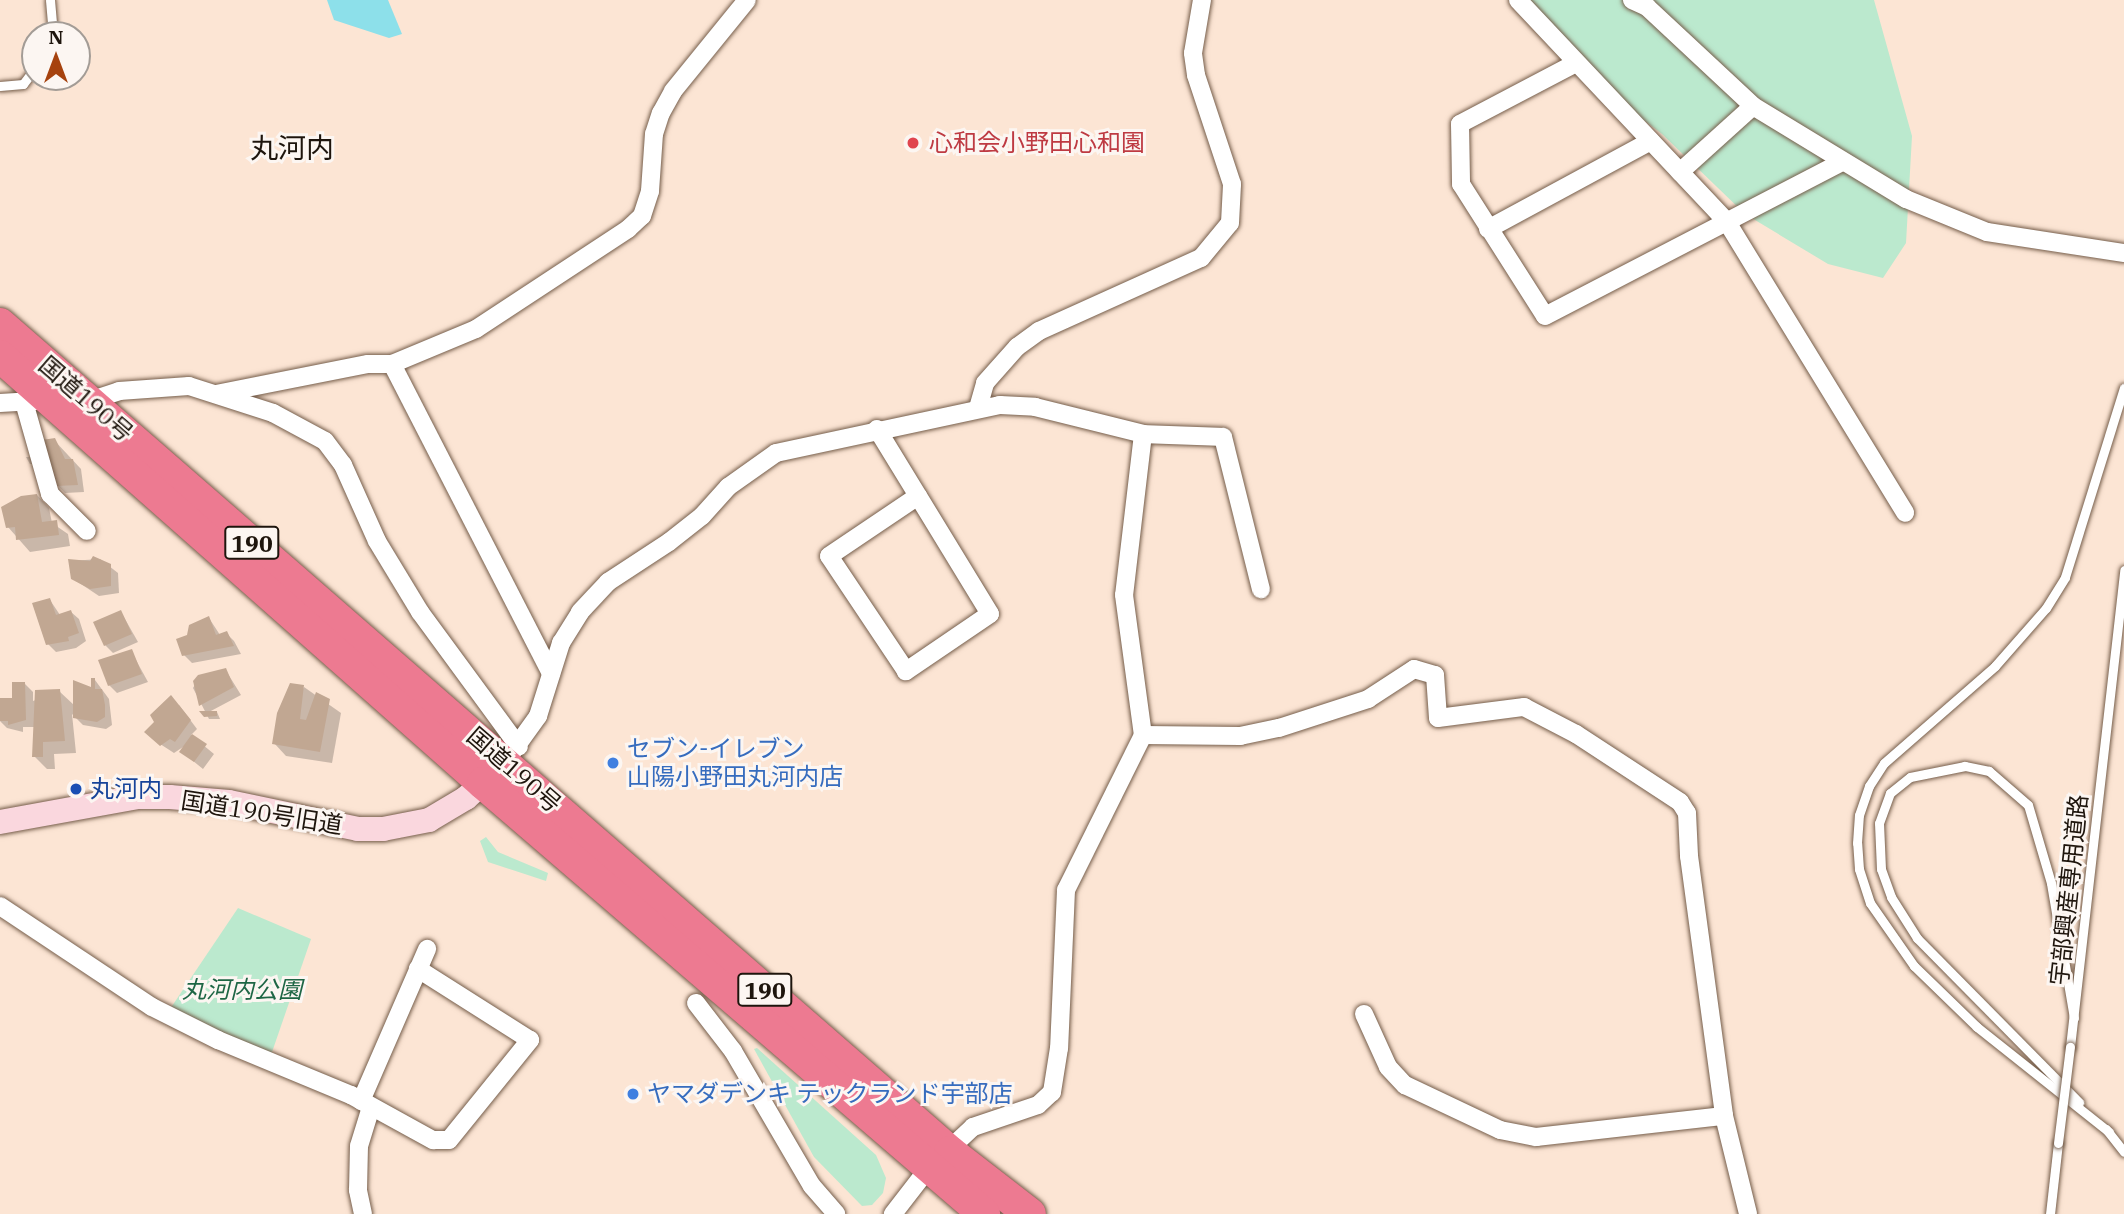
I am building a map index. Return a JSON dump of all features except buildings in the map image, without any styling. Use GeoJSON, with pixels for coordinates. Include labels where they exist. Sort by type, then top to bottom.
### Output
{"type":"FeatureCollection","features":[{"type":"Feature","properties":{"kind":"highway","name":"国道190号"},"geometry":{"type":"LineString","coordinates":[[0,324],[502,764],[938,1161],[984,1214]]}},
{"type":"Feature","properties":{"kind":"highway","name":"国道190号"},"geometry":{"type":"LineString","coordinates":[[0,356],[38,401],[502,764]]}},
{"type":"Feature","properties":{"kind":"highway","name":"国道190号"},"geometry":{"type":"LineString","coordinates":[[938,1161],[1030,1214]]}},
{"type":"Feature","properties":{"kind":"street"},"geometry":{"type":"LineString","coordinates":[[216,394],[368,364],[392,364],[476,329],[565,275],[642,216],[650,191],[654,134],[661,113],[673,91],[747,0]]}},
{"type":"Feature","properties":{"kind":"street"},"geometry":{"type":"LineString","coordinates":[[978,408],[985,383],[1017,347],[1039,331],[1201,257],[1230,223],[1232,184],[1196,75],[1193,53],[1202,0]]}},
{"type":"Feature","properties":{"kind":"street"},"geometry":{"type":"LineString","coordinates":[[1518,0],[1727,222],[1905,513]]}},
{"type":"Feature","properties":{"kind":"street"},"geometry":{"type":"LineString","coordinates":[[1632,0],[1647,7],[1753,106],[1842,162],[1940,215],[1987,232],[2124,253]]}},
{"type":"Feature","properties":{"kind":"street"},"geometry":{"type":"LineString","coordinates":[[1576,62],[1460,124],[1461,184],[1545,316],[1842,162]]}},
{"type":"Feature","properties":{"kind":"street"},"geometry":{"type":"LineString","coordinates":[[1680,172],[1753,106]]}},
{"type":"Feature","properties":{"kind":"street"},"geometry":{"type":"LineString","coordinates":[[1488,229],[1651,141]]}},
{"type":"Feature","properties":{"kind":"street"},"geometry":{"type":"LineString","coordinates":[[392,364],[551,674]]}},
{"type":"Feature","properties":{"kind":"street"},"geometry":{"type":"LineString","coordinates":[[0,403],[89,402],[119,391],[189,386],[305,426],[326,441],[343,465],[377,541],[420,612],[502,764],[538,716],[561,643],[580,612],[608,582],[702,516],[728,486],[776,453],[877,429],[978,408],[1035,407],[1143,434],[1223,437],[1261,589]]}},
{"type":"Feature","properties":{"kind":"street"},"geometry":{"type":"LineString","coordinates":[[38,401],[50,494],[87,531]]}},
{"type":"Feature","properties":{"kind":"street"},"geometry":{"type":"LineString","coordinates":[[877,429],[918,496],[990,614],[906,671],[828,556],[918,496]]}},
{"type":"Feature","properties":{"kind":"street"},"geometry":{"type":"LineString","coordinates":[[893,1214],[938,1161],[973,1127],[1038,1105],[1052,1092],[1059,1048],[1066,890],[1143,735],[1124,595],[1143,434]]}},
{"type":"Feature","properties":{"kind":"street"},"geometry":{"type":"LineString","coordinates":[[1143,735],[1240,736],[1279,728],[1367,699],[1413,669],[1435,675],[1438,718],[1524,707],[1632,769],[1680,802],[1687,813],[1724,1116],[1748,1214]]}},
{"type":"Feature","properties":{"kind":"street","name":"国道190号旧道"},"geometry":{"type":"LineString","coordinates":[[0,822],[137,797],[170,797],[229,802],[358,829],[383,829],[429,820],[502,764]]}},
{"type":"Feature","properties":{"kind":"street"},"geometry":{"type":"LineString","coordinates":[[0,906],[152,1007],[218,1040],[366,1104],[433,1140],[449,1140],[530,1040],[418,969]]}},
{"type":"Feature","properties":{"kind":"street"},"geometry":{"type":"LineString","coordinates":[[363,1214],[358,1190],[359,1146],[366,1104],[427,948]]}},
{"type":"Feature","properties":{"kind":"street"},"geometry":{"type":"LineString","coordinates":[[696,1003],[733,1051],[812,1186],[836,1214]]}},
{"type":"Feature","properties":{"kind":"street"},"geometry":{"type":"LineString","coordinates":[[1364,1014],[1388,1067],[1405,1086],[1500,1130],[1535,1137],[1724,1116]]}},
{"type":"Feature","properties":{"kind":"lane"},"geometry":{"type":"LineString","coordinates":[[50,0],[52,21]]}},
{"type":"Feature","properties":{"kind":"lane"},"geometry":{"type":"LineString","coordinates":[[0,86],[21,84]]}},
{"type":"Feature","properties":{"kind":"lane"},"geometry":{"type":"LineString","coordinates":[[2109,1132],[1977,1027],[1914,966],[1870,903],[1859,869],[1857,843],[1859,815],[1884,763],[1995,666],[2046,608],[2065,577],[2088,516],[2124,388]]}},
{"type":"Feature","properties":{"kind":"lane","name":"宇部興産専用道路"},"geometry":{"type":"LineString","coordinates":[[2050,1214],[2124,570]]}},
{"type":"Feature","properties":{"kind":"lane"},"geometry":{"type":"LineString","coordinates":[[2074,1018],[2051,883],[2028,805],[1989,771],[1965,766],[1910,777],[1890,793],[1879,823],[1881,869],[1891,897],[1917,938],[2109,1132],[2124,1152]]}},
{"type":"Feature","properties":{"kind":"green space"},"geometry":{"type":"Polygon","coordinates":[[[1530,0],[1874,0],[1912,136],[1906,243],[1883,278],[1828,264],[1745,214],[1662,134],[1566,61],[1530,0]]]}},
{"type":"Feature","properties":{"kind":"green space"},"geometry":{"type":"Polygon","coordinates":[[[486,837],[498,852],[548,873],[546,881],[488,862],[480,841],[486,837]]]}},
{"type":"Feature","properties":{"kind":"green space","name":"丸河内公園"},"geometry":{"type":"Polygon","coordinates":[[[238,908],[311,939],[271,1055],[170,1009],[238,908]]]}},
{"type":"Feature","properties":{"kind":"green space"},"geometry":{"type":"Polygon","coordinates":[[[757,1048],[876,1155],[886,1178],[883,1193],[872,1205],[862,1206],[814,1157],[754,1049],[757,1048]]]}},
{"type":"Feature","properties":{"kind":"water"},"geometry":{"type":"Polygon","coordinates":[[[327,0],[388,0],[402,34],[389,38],[334,20],[327,0]]]}},
{"type":"Feature","properties":{"kind":"place","name":"心和会小野田心和園"},"geometry":{"type":"Point","coordinates":[913,143]}},
{"type":"Feature","properties":{"kind":"place","name":"セブン-イレブン 山陽小野田丸河内店"},"geometry":{"type":"Point","coordinates":[613,763]}},
{"type":"Feature","properties":{"kind":"place","name":"丸河内"},"geometry":{"type":"Point","coordinates":[76,789]}},
{"type":"Feature","properties":{"kind":"place","name":"ヤマダデンキ テックランド宇部店"},"geometry":{"type":"Point","coordinates":[633,1094]}},
{"type":"Feature","properties":{"kind":"district","name":"丸河内"},"geometry":{"type":"Point","coordinates":[292,148]}}]}
